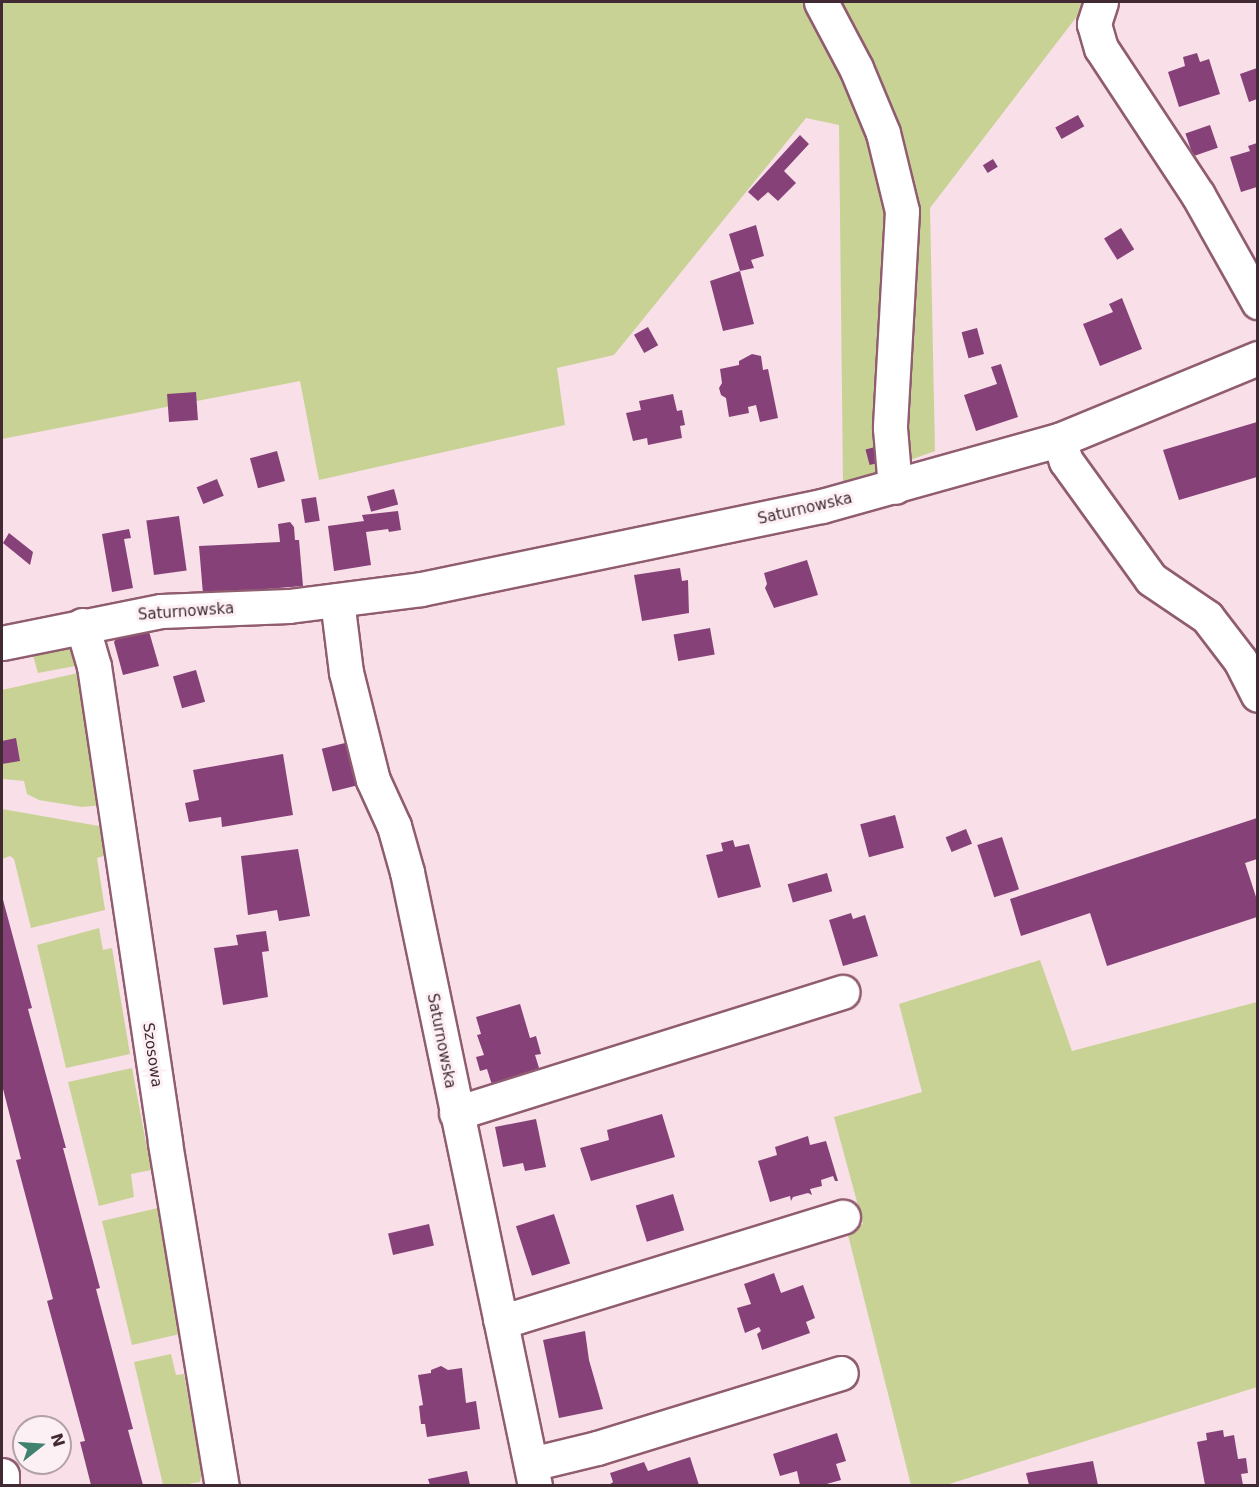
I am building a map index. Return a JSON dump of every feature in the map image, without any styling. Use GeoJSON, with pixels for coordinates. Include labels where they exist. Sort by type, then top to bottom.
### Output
{"type":"FeatureCollection","features":[{"type":"Feature","properties":{"kind":"street"},"geometry":{"type":"LineString","coordinates":[[821,2],[856,68],[883,133],[902,211],[890,428],[895,487]]}},
{"type":"Feature","properties":{"kind":"street"},"geometry":{"type":"LineString","coordinates":[[1101,2],[1094,24],[1101,48],[1198,195],[1257,302]]}},
{"type":"Feature","properties":{"kind":"street","name":"Saturnowska"},"geometry":{"type":"LineString","coordinates":[[2,643],[82,625],[161,611],[289,606],[420,589],[822,506],[1059,440],[1257,358]]}},
{"type":"Feature","properties":{"kind":"street"},"geometry":{"type":"LineString","coordinates":[[1059,440],[1066,461],[1151,579],[1208,617],[1240,660],[1257,695]]}},
{"type":"Feature","properties":{"kind":"street","name":"Saturnowska"},"geometry":{"type":"LineString","coordinates":[[337,600],[346,672],[373,780],[394,826],[407,872],[533,1475]]}},
{"type":"Feature","properties":{"kind":"street","name":"Szosowa"},"geometry":{"type":"LineString","coordinates":[[82,625],[94,666],[165,1143],[222,1485]]}},
{"type":"Feature","properties":{"kind":"street"},"geometry":{"type":"LineString","coordinates":[[456,1113],[842,992]]}},
{"type":"Feature","properties":{"kind":"street"},"geometry":{"type":"LineString","coordinates":[[500,1319],[517,1317],[843,1216]]}},
{"type":"Feature","properties":{"kind":"street"},"geometry":{"type":"LineString","coordinates":[[533,1475],[597,1448],[841,1373]]}},
{"type":"Feature","properties":{"kind":"street"},"geometry":{"type":"LineString","coordinates":[[2,1475],[2,1485]]}},
{"type":"Feature","properties":{"kind":"green space"},"geometry":{"type":"Polygon","coordinates":[[[2,2],[1088,2],[930,208],[935,451],[843,484],[839,125],[806,118],[614,355],[557,368],[565,425],[319,480],[300,381],[2,439],[2,2]]]}},
{"type":"Feature","properties":{"kind":"green space"},"geometry":{"type":"Polygon","coordinates":[[[72,646],[86,664],[38,673],[32,652],[72,646]]]}},
{"type":"Feature","properties":{"kind":"green space"},"geometry":{"type":"Polygon","coordinates":[[[87,671],[102,805],[82,807],[39,800],[27,794],[24,781],[3,779],[2,784],[2,690],[87,671]]]}},
{"type":"Feature","properties":{"kind":"green space"},"geometry":{"type":"Polygon","coordinates":[[[2,809],[99,826],[107,855],[97,858],[105,910],[31,928],[14,859],[10,856],[2,859],[2,809]]]}},
{"type":"Feature","properties":{"kind":"green space"},"geometry":{"type":"Polygon","coordinates":[[[99,928],[103,950],[112,948],[130,1054],[66,1068],[37,945],[99,928]]]}},
{"type":"Feature","properties":{"kind":"green space"},"geometry":{"type":"Polygon","coordinates":[[[1040,960],[1072,1051],[1257,1002],[1257,1387],[946,1485],[911,1485],[847,1231],[863,1224],[834,1117],[922,1092],[899,1004],[1040,960]]]}},
{"type":"Feature","properties":{"kind":"green space"},"geometry":{"type":"Polygon","coordinates":[[[132,1068],[151,1170],[131,1174],[134,1197],[99,1206],[68,1082],[132,1068]]]}},
{"type":"Feature","properties":{"kind":"green space"},"geometry":{"type":"Polygon","coordinates":[[[158,1208],[180,1334],[132,1345],[102,1221],[158,1208]]]}},
{"type":"Feature","properties":{"kind":"green space"},"geometry":{"type":"Polygon","coordinates":[[[171,1354],[176,1375],[184,1374],[202,1472],[200,1482],[182,1485],[163,1485],[134,1362],[171,1354]]]}},
{"type":"Feature","properties":{"kind":"building"},"geometry":{"type":"Polygon","coordinates":[[[1197,53],[1200,62],[1209,59],[1220,94],[1179,107],[1168,72],[1185,66],[1183,57],[1197,53]]]}},
{"type":"Feature","properties":{"kind":"building"},"geometry":{"type":"Polygon","coordinates":[[[1257,68],[1257,99],[1249,102],[1240,74],[1257,68]]]}},
{"type":"Feature","properties":{"kind":"building"},"geometry":{"type":"Polygon","coordinates":[[[1078,115],[1084,126],[1062,139],[1055,128],[1078,115]]]}},
{"type":"Feature","properties":{"kind":"building"},"geometry":{"type":"Polygon","coordinates":[[[1210,125],[1218,148],[1193,156],[1185,133],[1210,125]]]}},
{"type":"Feature","properties":{"kind":"building"},"geometry":{"type":"Polygon","coordinates":[[[800,135],[809,144],[784,171],[796,183],[778,201],[768,192],[758,201],[748,192],[800,135]]]}},
{"type":"Feature","properties":{"kind":"building"},"geometry":{"type":"Polygon","coordinates":[[[1257,143],[1257,187],[1241,192],[1230,157],[1250,151],[1248,146],[1257,143]]]}},
{"type":"Feature","properties":{"kind":"building"},"geometry":{"type":"Polygon","coordinates":[[[993,159],[998,167],[988,173],[983,165],[993,159]]]}},
{"type":"Feature","properties":{"kind":"building"},"geometry":{"type":"Polygon","coordinates":[[[756,225],[764,256],[751,260],[754,268],[740,271],[729,234],[756,225]]]}},
{"type":"Feature","properties":{"kind":"building"},"geometry":{"type":"Polygon","coordinates":[[[1121,228],[1134,249],[1117,260],[1104,239],[1121,228]]]}},
{"type":"Feature","properties":{"kind":"building"},"geometry":{"type":"Polygon","coordinates":[[[740,271],[754,324],[723,331],[710,281],[740,271]]]}},
{"type":"Feature","properties":{"kind":"building"},"geometry":{"type":"Polygon","coordinates":[[[1122,298],[1142,349],[1100,366],[1083,324],[1113,312],[1109,304],[1122,298]]]}},
{"type":"Feature","properties":{"kind":"building"},"geometry":{"type":"Polygon","coordinates":[[[648,327],[658,345],[644,353],[634,335],[648,327]]]}},
{"type":"Feature","properties":{"kind":"building"},"geometry":{"type":"Polygon","coordinates":[[[977,328],[984,354],[969,358],[962,332],[977,328]]]}},
{"type":"Feature","properties":{"kind":"building"},"geometry":{"type":"Polygon","coordinates":[[[752,354],[761,356],[763,370],[768,369],[778,418],[760,422],[756,405],[748,407],[749,413],[729,417],[726,398],[721,395],[719,388],[722,383],[720,369],[739,365],[739,361],[752,354]]]}},
{"type":"Feature","properties":{"kind":"building"},"geometry":{"type":"Polygon","coordinates":[[[1001,364],[1018,417],[976,431],[964,395],[997,384],[991,367],[1001,364]]]}},
{"type":"Feature","properties":{"kind":"building"},"geometry":{"type":"Polygon","coordinates":[[[196,392],[198,420],[169,422],[167,394],[196,392]]]}},
{"type":"Feature","properties":{"kind":"building"},"geometry":{"type":"Polygon","coordinates":[[[673,394],[677,411],[682,410],[685,425],[680,426],[682,438],[648,445],[647,438],[633,441],[626,413],[641,410],[639,401],[673,394]]]}},
{"type":"Feature","properties":{"kind":"building"},"geometry":{"type":"Polygon","coordinates":[[[1257,422],[1257,477],[1179,500],[1163,450],[1257,422]]]}},
{"type":"Feature","properties":{"kind":"building"},"geometry":{"type":"Polygon","coordinates":[[[879,446],[883,461],[870,465],[865,450],[879,446]]]}},
{"type":"Feature","properties":{"kind":"building"},"geometry":{"type":"Polygon","coordinates":[[[277,451],[285,481],[258,488],[250,458],[277,451]]]}},
{"type":"Feature","properties":{"kind":"building"},"geometry":{"type":"Polygon","coordinates":[[[217,479],[224,496],[203,504],[197,487],[217,479]]]}},
{"type":"Feature","properties":{"kind":"building"},"geometry":{"type":"Polygon","coordinates":[[[394,489],[398,504],[371,512],[367,496],[394,489]]]}},
{"type":"Feature","properties":{"kind":"building"},"geometry":{"type":"Polygon","coordinates":[[[316,497],[320,521],[305,523],[301,499],[316,497]]]}},
{"type":"Feature","properties":{"kind":"building"},"geometry":{"type":"Polygon","coordinates":[[[398,511],[401,530],[366,532],[371,565],[334,571],[328,526],[364,521],[362,515],[398,511]]]}},
{"type":"Feature","properties":{"kind":"building"},"geometry":{"type":"Polygon","coordinates":[[[179,516],[187,570],[154,575],[146,521],[179,516]]]}},
{"type":"Feature","properties":{"kind":"building"},"geometry":{"type":"Polygon","coordinates":[[[290,522],[294,527],[295,540],[299,540],[303,586],[203,594],[199,546],[280,542],[278,524],[290,522]]]}},
{"type":"Feature","properties":{"kind":"building"},"geometry":{"type":"Polygon","coordinates":[[[129,529],[131,538],[124,539],[133,588],[112,592],[102,534],[129,529]]]}},
{"type":"Feature","properties":{"kind":"building"},"geometry":{"type":"Polygon","coordinates":[[[9,533],[33,552],[30,565],[3,543],[9,533]]]}},
{"type":"Feature","properties":{"kind":"building"},"geometry":{"type":"Polygon","coordinates":[[[807,560],[818,595],[774,608],[765,588],[767,584],[764,573],[807,560]]]}},
{"type":"Feature","properties":{"kind":"building"},"geometry":{"type":"Polygon","coordinates":[[[680,568],[682,581],[688,580],[689,613],[642,621],[634,575],[680,568]]]}},
{"type":"Feature","properties":{"kind":"building"},"geometry":{"type":"Polygon","coordinates":[[[148,628],[159,666],[123,675],[114,642],[119,634],[148,628]]]}},
{"type":"Feature","properties":{"kind":"building"},"geometry":{"type":"Polygon","coordinates":[[[710,628],[715,655],[678,661],[674,634],[710,628]]]}},
{"type":"Feature","properties":{"kind":"building"},"geometry":{"type":"Polygon","coordinates":[[[196,670],[205,702],[182,708],[173,677],[196,670]]]}},
{"type":"Feature","properties":{"kind":"building"},"geometry":{"type":"Polygon","coordinates":[[[16,738],[20,761],[2,764],[2,741],[16,738]]]}},
{"type":"Feature","properties":{"kind":"building"},"geometry":{"type":"Polygon","coordinates":[[[349,742],[360,785],[332,791],[322,749],[349,742]]]}},
{"type":"Feature","properties":{"kind":"building"},"geometry":{"type":"Polygon","coordinates":[[[283,754],[293,815],[222,827],[221,817],[189,822],[185,803],[199,800],[193,770],[283,754]]]}},
{"type":"Feature","properties":{"kind":"building"},"geometry":{"type":"Polygon","coordinates":[[[895,815],[904,848],[869,857],[860,824],[895,815]]]}},
{"type":"Feature","properties":{"kind":"building"},"geometry":{"type":"Polygon","coordinates":[[[1257,818],[1257,859],[1245,863],[1257,900],[1257,917],[1107,966],[1090,913],[1021,936],[1010,899],[1257,818]]]}},
{"type":"Feature","properties":{"kind":"building"},"geometry":{"type":"Polygon","coordinates":[[[966,829],[972,844],[952,852],[946,837],[966,829]]]}},
{"type":"Feature","properties":{"kind":"building"},"geometry":{"type":"Polygon","coordinates":[[[1002,837],[1019,889],[994,897],[977,845],[1002,837]]]}},
{"type":"Feature","properties":{"kind":"building"},"geometry":{"type":"Polygon","coordinates":[[[733,840],[735,847],[749,844],[761,887],[718,898],[706,855],[723,851],[721,843],[733,840]]]}},
{"type":"Feature","properties":{"kind":"building"},"geometry":{"type":"Polygon","coordinates":[[[298,849],[310,916],[279,921],[277,910],[248,915],[241,856],[298,849]]]}},
{"type":"Feature","properties":{"kind":"building"},"geometry":{"type":"Polygon","coordinates":[[[827,873],[832,891],[793,903],[788,884],[827,873]]]}},
{"type":"Feature","properties":{"kind":"building"},"geometry":{"type":"Polygon","coordinates":[[[2,896],[32,1008],[28,1009],[66,1148],[63,1148],[100,1288],[96,1289],[133,1429],[128,1430],[143,1485],[91,1485],[80,1442],[85,1441],[47,1301],[53,1299],[16,1160],[21,1159],[2,1085],[2,896]]]}},
{"type":"Feature","properties":{"kind":"building"},"geometry":{"type":"Polygon","coordinates":[[[851,913],[853,919],[865,915],[878,956],[843,966],[829,920],[851,913]]]}},
{"type":"Feature","properties":{"kind":"building"},"geometry":{"type":"Polygon","coordinates":[[[266,931],[269,951],[262,952],[268,997],[223,1005],[214,948],[238,945],[236,935],[266,931]]]}},
{"type":"Feature","properties":{"kind":"building"},"geometry":{"type":"Polygon","coordinates":[[[520,1004],[530,1038],[536,1036],[541,1054],[535,1055],[540,1071],[492,1085],[487,1069],[480,1071],[476,1057],[484,1055],[477,1035],[481,1034],[476,1017],[520,1004]]]}},
{"type":"Feature","properties":{"kind":"building"},"geometry":{"type":"Polygon","coordinates":[[[662,1114],[675,1157],[591,1181],[580,1148],[609,1140],[607,1130],[662,1114]]]}},
{"type":"Feature","properties":{"kind":"building"},"geometry":{"type":"Polygon","coordinates":[[[536,1119],[546,1167],[525,1171],[523,1163],[503,1167],[495,1127],[536,1119]]]}},
{"type":"Feature","properties":{"kind":"building"},"geometry":{"type":"Polygon","coordinates":[[[808,1136],[810,1145],[826,1141],[838,1181],[835,1181],[833,1176],[821,1180],[822,1186],[810,1189],[812,1195],[808,1193],[793,1197],[791,1201],[790,1196],[770,1202],[758,1161],[777,1155],[775,1147],[808,1136]]]}},
{"type":"Feature","properties":{"kind":"building"},"geometry":{"type":"Polygon","coordinates":[[[673,1194],[684,1230],[647,1242],[636,1205],[673,1194]]]}},
{"type":"Feature","properties":{"kind":"building"},"geometry":{"type":"Polygon","coordinates":[[[554,1214],[570,1263],[532,1276],[516,1226],[554,1214]]]}},
{"type":"Feature","properties":{"kind":"building"},"geometry":{"type":"Polygon","coordinates":[[[429,1224],[434,1245],[393,1255],[388,1233],[429,1224]]]}},
{"type":"Feature","properties":{"kind":"building"},"geometry":{"type":"Polygon","coordinates":[[[774,1273],[781,1293],[803,1285],[815,1318],[806,1322],[810,1333],[762,1350],[757,1334],[761,1331],[759,1327],[745,1333],[737,1308],[751,1304],[744,1284],[774,1273]]]}},
{"type":"Feature","properties":{"kind":"building"},"geometry":{"type":"Polygon","coordinates":[[[585,1331],[589,1360],[603,1409],[559,1418],[543,1340],[585,1331]]]}},
{"type":"Feature","properties":{"kind":"building"},"geometry":{"type":"Polygon","coordinates":[[[441,1366],[448,1370],[462,1368],[466,1403],[476,1401],[480,1429],[427,1437],[425,1424],[421,1424],[419,1406],[423,1405],[418,1375],[431,1373],[431,1370],[441,1366]]]}},
{"type":"Feature","properties":{"kind":"building"},"geometry":{"type":"Polygon","coordinates":[[[1223,1430],[1224,1437],[1234,1435],[1238,1459],[1246,1458],[1248,1473],[1241,1474],[1243,1485],[1205,1485],[1197,1442],[1207,1440],[1206,1433],[1223,1430]]]}},
{"type":"Feature","properties":{"kind":"building"},"geometry":{"type":"Polygon","coordinates":[[[837,1433],[846,1461],[836,1464],[841,1480],[823,1485],[800,1485],[797,1471],[780,1476],[773,1454],[837,1433]]]}},
{"type":"Feature","properties":{"kind":"building"},"geometry":{"type":"Polygon","coordinates":[[[690,1457],[699,1485],[609,1485],[613,1482],[610,1473],[644,1462],[648,1471],[690,1457]]]}},
{"type":"Feature","properties":{"kind":"building"},"geometry":{"type":"Polygon","coordinates":[[[1093,1461],[1098,1485],[1029,1485],[1026,1473],[1093,1461]]]}},
{"type":"Feature","properties":{"kind":"building"},"geometry":{"type":"Polygon","coordinates":[[[467,1471],[470,1485],[430,1485],[428,1479],[467,1471]]]}}]}
